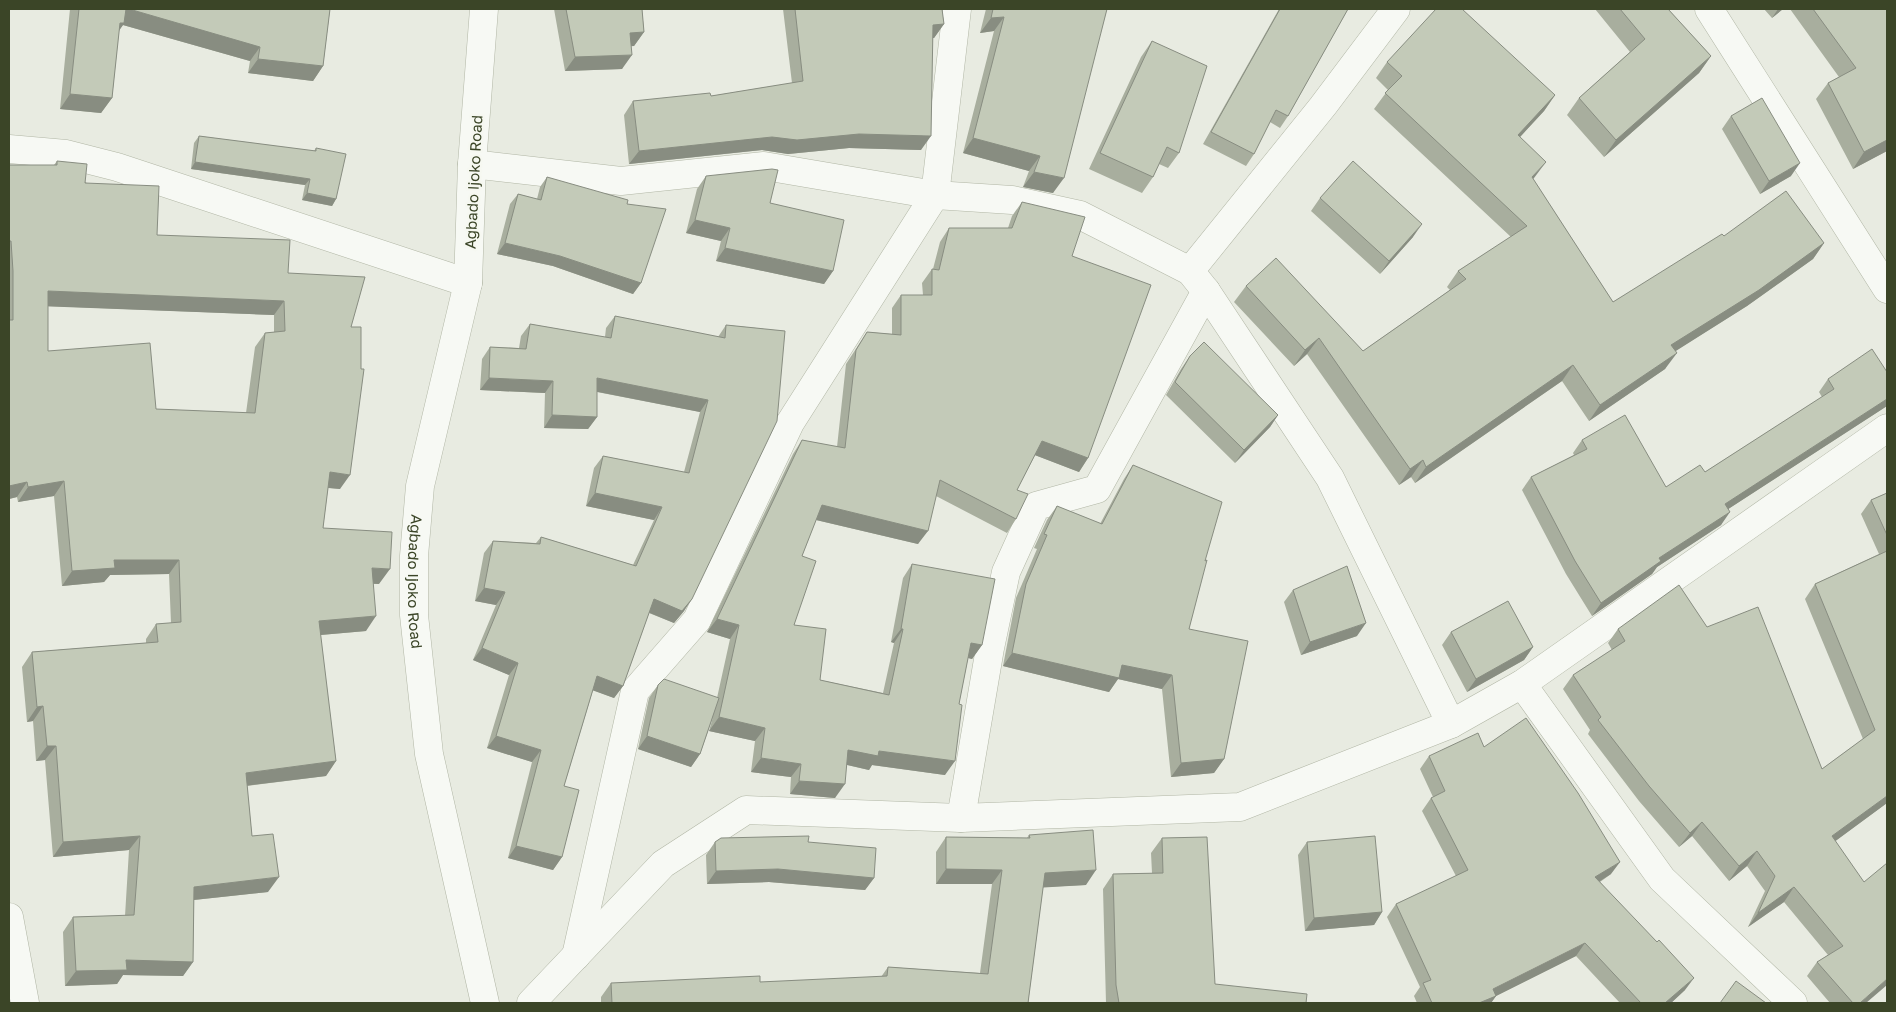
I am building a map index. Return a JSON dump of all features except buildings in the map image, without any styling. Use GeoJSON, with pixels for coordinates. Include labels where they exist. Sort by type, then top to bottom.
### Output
{"type":"FeatureCollection","features":[{"type":"Feature","properties":{"kind":"street","name":"Agbado Ijoko Road"},"geometry":{"type":"LineString","coordinates":[[484,9],[472,164],[468,283],[420,486],[414,556],[414,615],[429,754],[485,1003]]}},
{"type":"Feature","properties":{"kind":"street"},"geometry":{"type":"LineString","coordinates":[[576,956],[634,691],[697,620],[790,424],[935,195],[957,9]]}},
{"type":"Feature","properties":{"kind":"street"},"geometry":{"type":"LineString","coordinates":[[961,818],[990,648],[1006,572],[1036,506],[1098,489],[1198,281],[1323,106],[1396,9]]}},
{"type":"Feature","properties":{"kind":"street"},"geometry":{"type":"LineString","coordinates":[[1709,9],[1887,289]]}},
{"type":"Feature","properties":{"kind":"street"},"geometry":{"type":"LineString","coordinates":[[9,149],[66,154],[117,167],[468,283]]}},
{"type":"Feature","properties":{"kind":"street"},"geometry":{"type":"LineString","coordinates":[[472,164],[621,181],[764,166],[935,195],[1012,200],[1080,215],[1198,281],[1330,478],[1451,724]]}},
{"type":"Feature","properties":{"kind":"street"},"geometry":{"type":"LineString","coordinates":[[531,1003],[663,864],[746,810],[961,818],[1240,806],[1451,724],[1522,684],[1887,428]]}},
{"type":"Feature","properties":{"kind":"street"},"geometry":{"type":"LineString","coordinates":[[1522,684],[1662,879],[1793,1003]]}},
{"type":"Feature","properties":{"kind":"street"},"geometry":{"type":"LineString","coordinates":[[9,917],[25,1003]]}}]}
